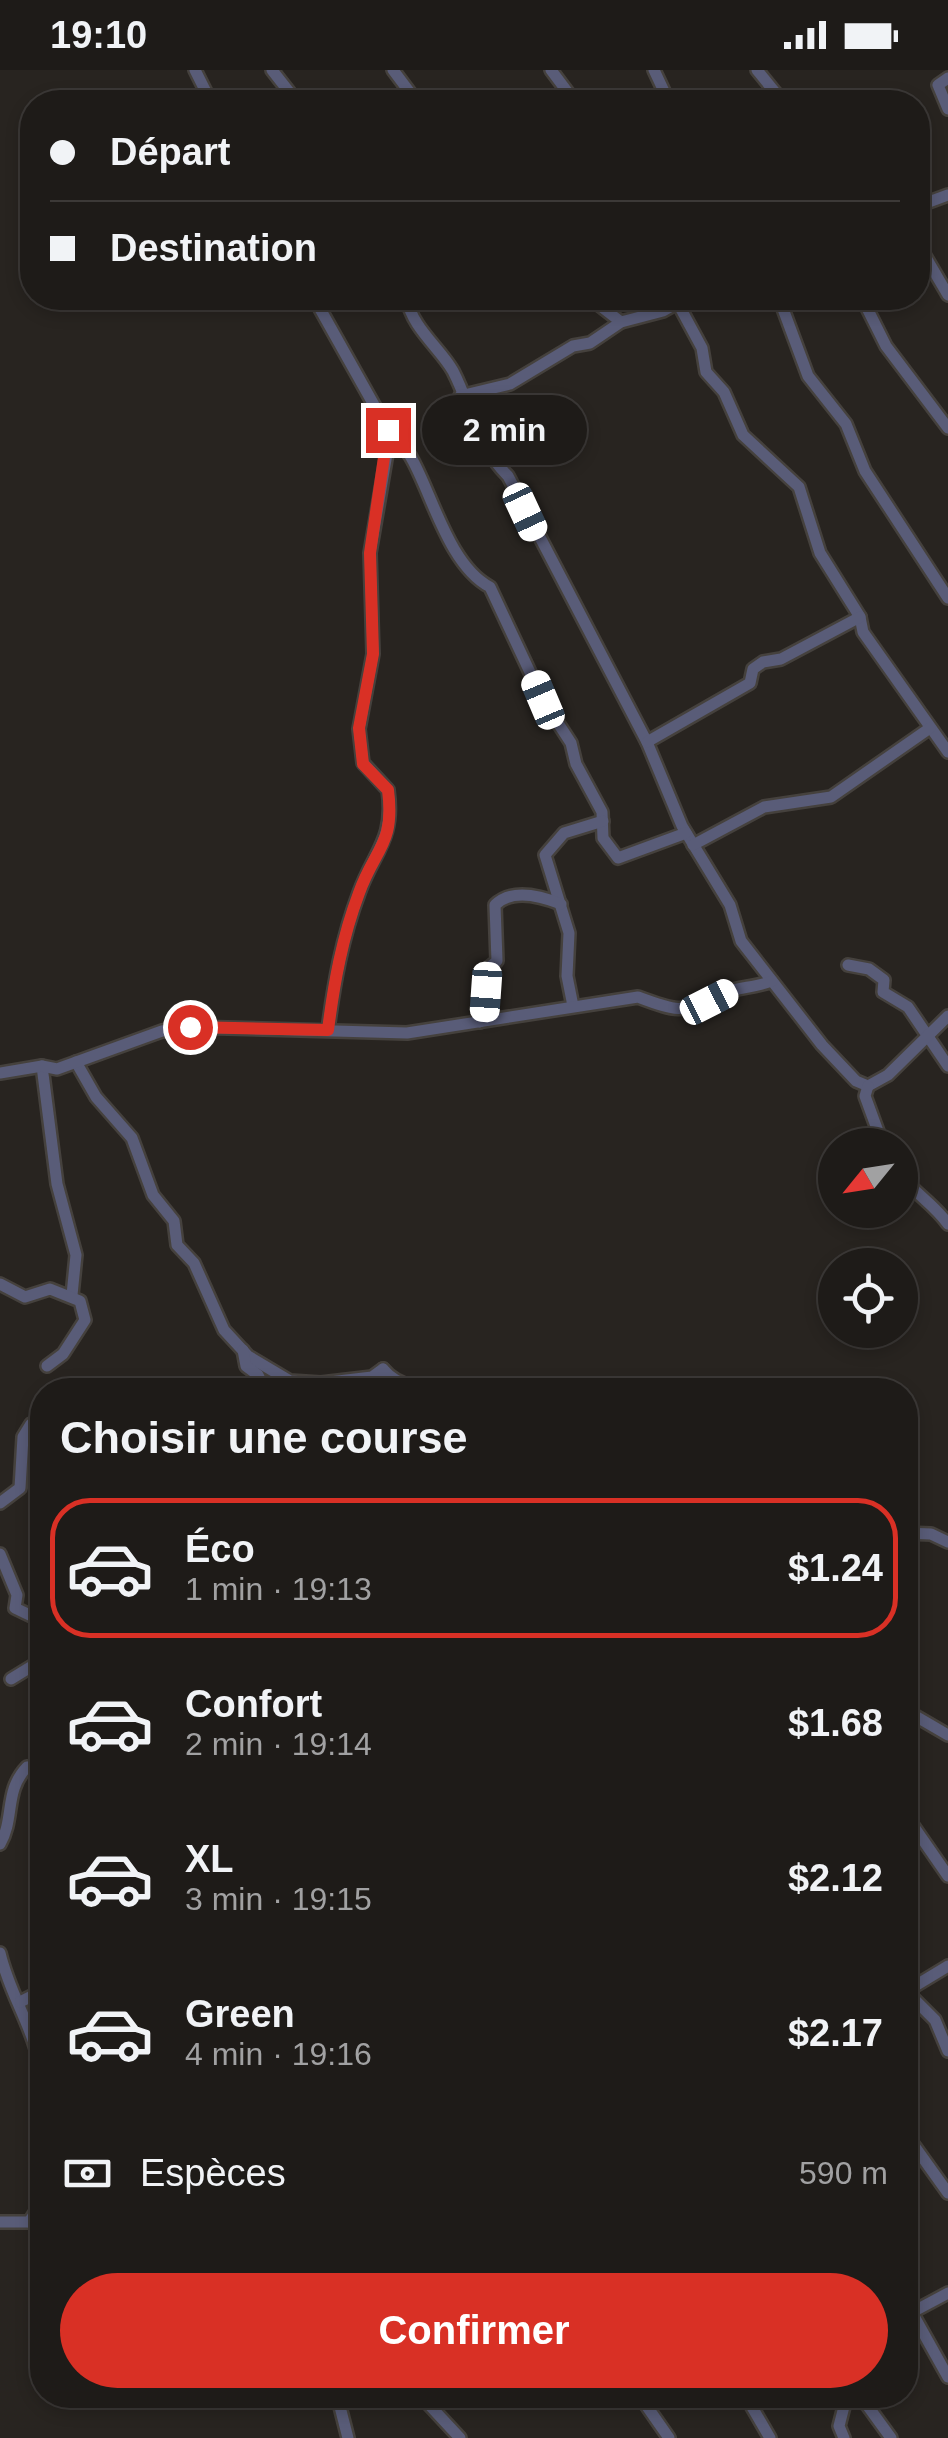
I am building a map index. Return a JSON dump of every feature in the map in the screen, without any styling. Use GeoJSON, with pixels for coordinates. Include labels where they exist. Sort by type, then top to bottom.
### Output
{"type":"FeatureCollection","features":[{"type":"Feature","properties":{"kind":"street"},"geometry":{"type":"LineString","coordinates":[[757,70],[773,90]]}},
{"type":"Feature","properties":{"kind":"street"},"geometry":{"type":"LineString","coordinates":[[948,78],[938,85],[948,109]]}},
{"type":"Feature","properties":{"kind":"street"},"geometry":{"type":"LineString","coordinates":[[943,272],[948,295]]}},
{"type":"Feature","properties":{"kind":"street"},"geometry":{"type":"LineString","coordinates":[[321,310],[388,430],[413,459],[436,518],[477,580],[490,587],[543,700],[571,743],[603,821],[603,838],[618,858],[690,839],[764,807],[831,796],[930,728]]}},
{"type":"Feature","properties":{"kind":"street"},"geometry":{"type":"LineString","coordinates":[[413,310],[438,356],[454,373],[460,396],[491,461],[508,476],[647,742],[690,839],[736,917],[742,940],[822,1044],[856,1080],[868,1086]]}},
{"type":"Feature","properties":{"kind":"street"},"geometry":{"type":"LineString","coordinates":[[605,310],[620,322]]}},
{"type":"Feature","properties":{"kind":"street"},"geometry":{"type":"LineString","coordinates":[[460,396],[510,384],[573,346],[590,343],[620,322],[652,310]]}},
{"type":"Feature","properties":{"kind":"street"},"geometry":{"type":"LineString","coordinates":[[684,310],[699,339],[706,372],[724,392],[743,434],[798,488],[820,552],[860,617],[863,632],[948,752]]}},
{"type":"Feature","properties":{"kind":"street"},"geometry":{"type":"LineString","coordinates":[[783,310],[808,376],[846,424],[865,471],[948,598]]}},
{"type":"Feature","properties":{"kind":"street"},"geometry":{"type":"LineString","coordinates":[[868,310],[886,346],[948,428]]}},
{"type":"Feature","properties":{"kind":"street"},"geometry":{"type":"LineString","coordinates":[[328,1030],[332,981],[354,906],[388,830],[388,790],[363,764],[359,728],[373,654],[370,553],[388,430]]}},
{"type":"Feature","properties":{"kind":"street"},"geometry":{"type":"LineString","coordinates":[[647,742],[750,684],[754,669],[763,662],[781,659],[860,617]]}},
{"type":"Feature","properties":{"kind":"street"},"geometry":{"type":"LineString","coordinates":[[573,1006],[568,976],[569,933],[544,855],[564,833],[603,821]]}},
{"type":"Feature","properties":{"kind":"street"},"geometry":{"type":"LineString","coordinates":[[480,1022],[487,969],[497,961],[495,905],[509,896],[562,904]]}},
{"type":"Feature","properties":{"kind":"street"},"geometry":{"type":"LineString","coordinates":[[848,965],[869,969],[884,980],[883,992],[908,1006],[948,1066]]}},
{"type":"Feature","properties":{"kind":"street"},"geometry":{"type":"LineString","coordinates":[[0,1073],[42,1066],[57,1069],[162,1031],[190,1027],[407,1033],[638,997],[653,1006],[685,1012],[728,991],[772,981]]}},
{"type":"Feature","properties":{"kind":"street"},"geometry":{"type":"LineString","coordinates":[[877,1128],[866,1096],[868,1086],[888,1075],[948,1016]]}},
{"type":"Feature","properties":{"kind":"street"},"geometry":{"type":"LineString","coordinates":[[76,1062],[96,1097],[132,1138],[153,1195],[174,1222],[177,1245],[194,1263],[224,1330],[243,1350],[285,1378]]}},
{"type":"Feature","properties":{"kind":"street"},"geometry":{"type":"LineString","coordinates":[[42,1066],[56,1184],[76,1255],[72,1295]]}},
{"type":"Feature","properties":{"kind":"street"},"geometry":{"type":"LineString","coordinates":[[918,1196],[936,1207],[948,1224]]}},
{"type":"Feature","properties":{"kind":"street"},"geometry":{"type":"LineString","coordinates":[[0,1284],[25,1297],[50,1289],[80,1300],[85,1320],[63,1354],[47,1366]]}},
{"type":"Feature","properties":{"kind":"street"},"geometry":{"type":"LineString","coordinates":[[243,1350],[246,1366],[259,1378]]}},
{"type":"Feature","properties":{"kind":"street"},"geometry":{"type":"LineString","coordinates":[[363,1378],[383,1369]]}},
{"type":"Feature","properties":{"kind":"street"},"geometry":{"type":"LineString","coordinates":[[383,1369],[389,1378]]}},
{"type":"Feature","properties":{"kind":"street"},"geometry":{"type":"LineString","coordinates":[[383,1369],[390,1378]]}},
{"type":"Feature","properties":{"kind":"street"},"geometry":{"type":"LineString","coordinates":[[0,1503],[20,1488],[23,1437],[30,1426]]}},
{"type":"Feature","properties":{"kind":"street"},"geometry":{"type":"LineString","coordinates":[[918,1534],[931,1534],[948,1542]]}},
{"type":"Feature","properties":{"kind":"street"},"geometry":{"type":"LineString","coordinates":[[0,1554],[17,1595],[15,1608],[30,1615]]}},
{"type":"Feature","properties":{"kind":"street"},"geometry":{"type":"LineString","coordinates":[[11,1679],[30,1667]]}},
{"type":"Feature","properties":{"kind":"street"},"geometry":{"type":"LineString","coordinates":[[918,1718],[948,1735]]}},
{"type":"Feature","properties":{"kind":"street"},"geometry":{"type":"LineString","coordinates":[[0,1844],[8,1831],[12,1786],[30,1767]]}},
{"type":"Feature","properties":{"kind":"street"},"geometry":{"type":"LineString","coordinates":[[918,1833],[948,1876]]}},
{"type":"Feature","properties":{"kind":"street"},"geometry":{"type":"LineString","coordinates":[[0,1954],[4,1975],[30,2028]]}},
{"type":"Feature","properties":{"kind":"street"},"geometry":{"type":"LineString","coordinates":[[918,1983],[948,1966]]}},
{"type":"Feature","properties":{"kind":"street"},"geometry":{"type":"LineString","coordinates":[[20,2002],[30,1997]]}},
{"type":"Feature","properties":{"kind":"street"},"geometry":{"type":"LineString","coordinates":[[918,2004],[938,2024],[948,2051]]}},
{"type":"Feature","properties":{"kind":"street"},"geometry":{"type":"LineString","coordinates":[[918,2152],[948,2193]]}},
{"type":"Feature","properties":{"kind":"street"},"geometry":{"type":"LineString","coordinates":[[0,2222],[30,2224]]}},
{"type":"Feature","properties":{"kind":"street"},"geometry":{"type":"LineString","coordinates":[[918,2309],[948,2293]]}},
{"type":"Feature","properties":{"kind":"street"},"geometry":{"type":"LineString","coordinates":[[918,2329],[948,2377]]}},
{"type":"Feature","properties":{"kind":"street"},"geometry":{"type":"LineString","coordinates":[[341,2408],[348,2438]]}},
{"type":"Feature","properties":{"kind":"street"},"geometry":{"type":"LineString","coordinates":[[432,2408],[460,2438]]}},
{"type":"Feature","properties":{"kind":"street"},"geometry":{"type":"LineString","coordinates":[[648,2408],[668,2438]]}},
{"type":"Feature","properties":{"kind":"street"},"geometry":{"type":"LineString","coordinates":[[752,2408],[770,2438]]}},
{"type":"Feature","properties":{"kind":"street"},"geometry":{"type":"LineString","coordinates":[[844,2438],[839,2426],[845,2408]]}},
{"type":"Feature","properties":{"kind":"street"},"geometry":{"type":"LineString","coordinates":[[872,2408],[891,2438]]}},
{"type":"Feature","properties":{"kind":"route"},"geometry":{"type":"LineString","coordinates":[[190,1027],[328,1030],[332,981],[354,906],[382,852],[388,830],[388,790],[363,764],[359,728],[373,654],[370,553],[388,430]]}}]}
